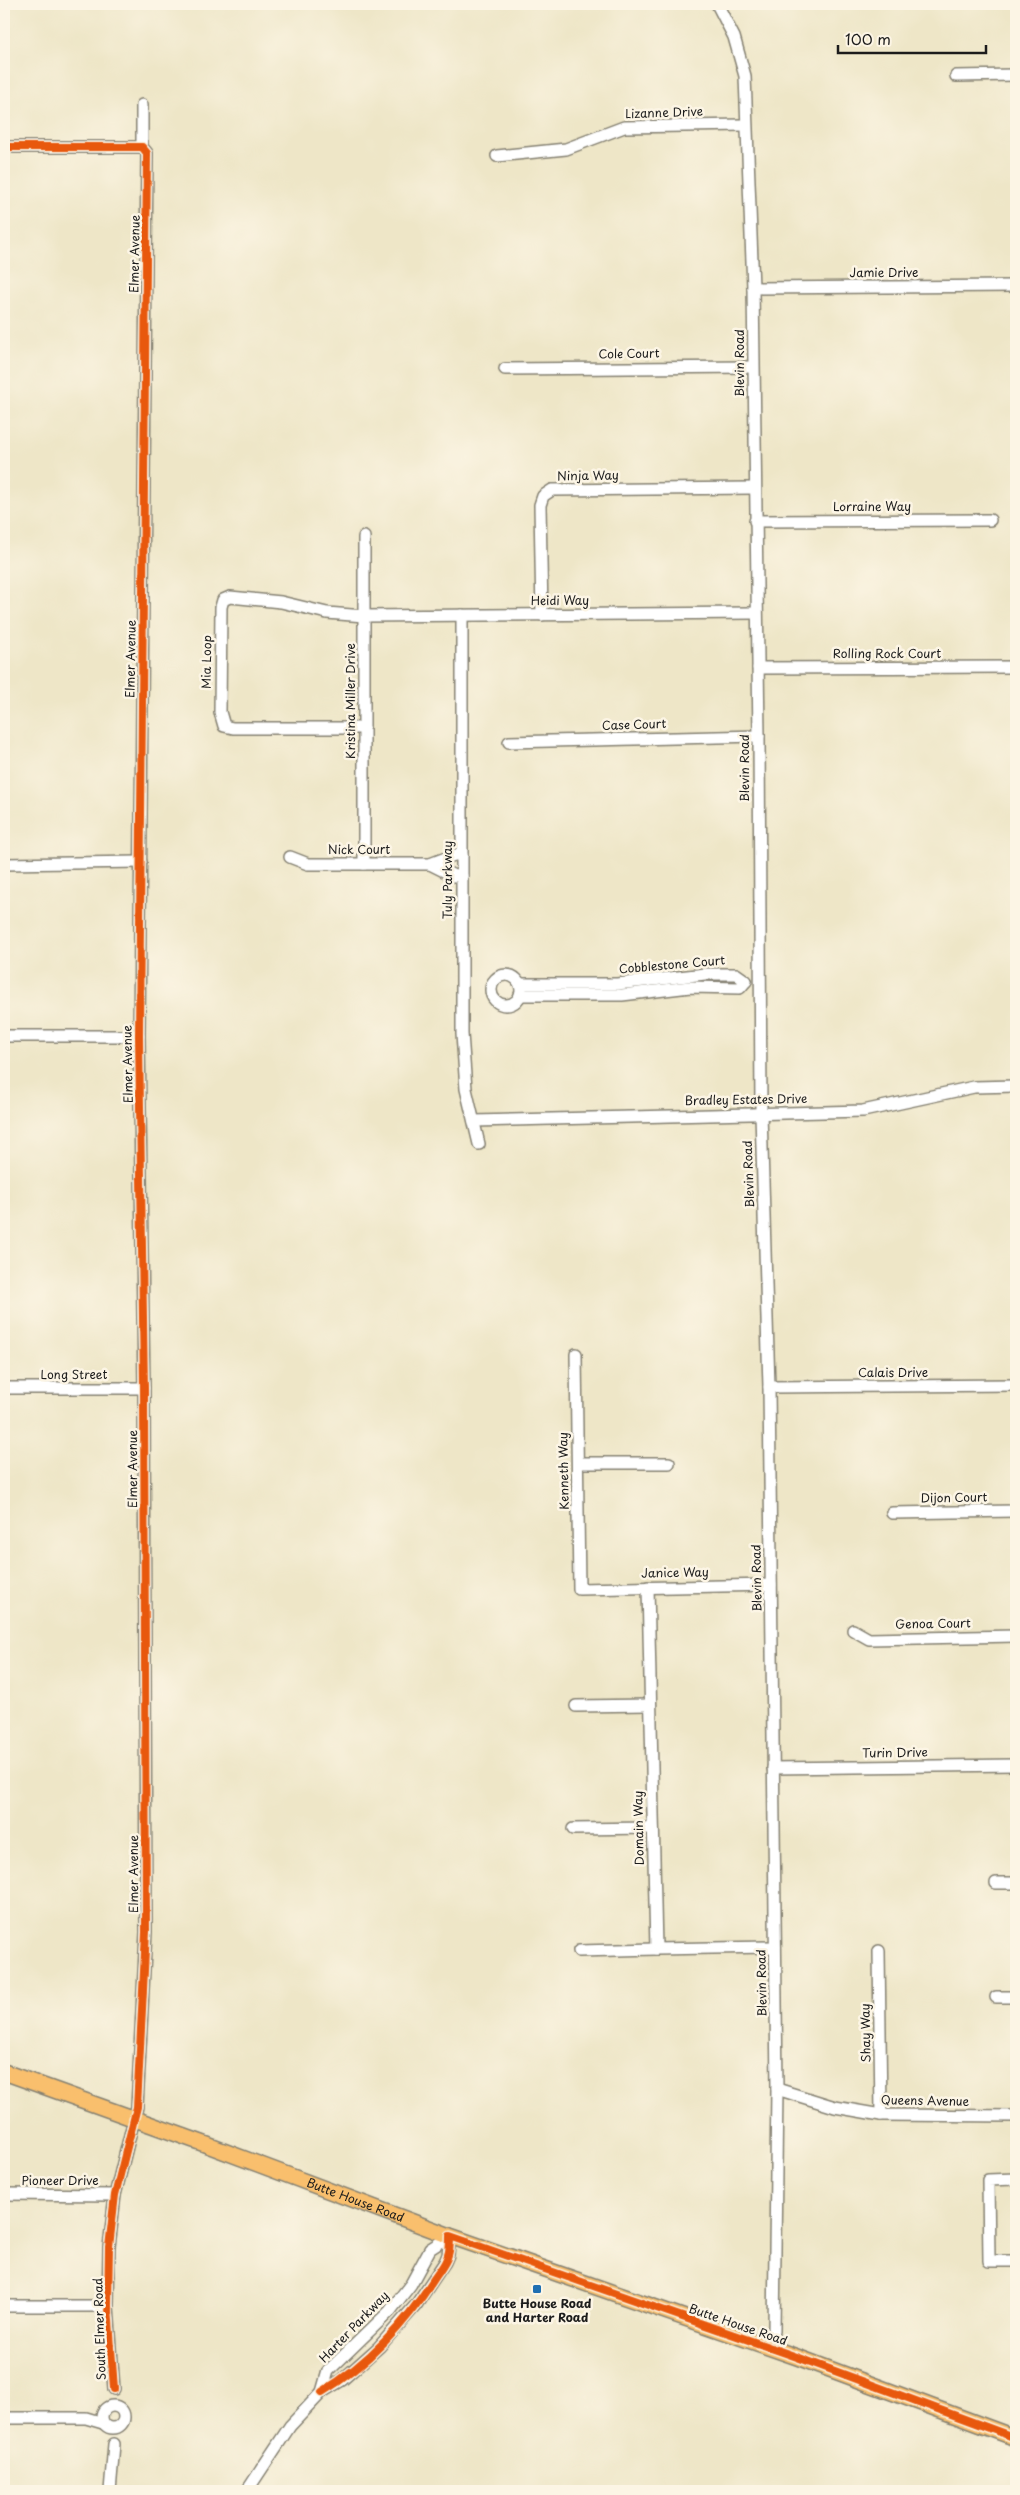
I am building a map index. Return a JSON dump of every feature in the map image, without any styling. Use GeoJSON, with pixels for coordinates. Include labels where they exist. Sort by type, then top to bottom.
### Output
{"type":"FeatureCollection","features":[{"type":"Feature","properties":{"kind":"main road","name":"Butte House Road"},"geometry":{"type":"LineString","coordinates":[[4,2072],[133,2120],[202,2142],[450,2236],[770,2348],[1016,2438]]}},
{"type":"Feature","properties":{"kind":"street","name":"Blevin Road"},"geometry":{"type":"LineString","coordinates":[[717,4],[734,37],[745,76],[745,125],[753,288],[754,488],[759,736],[761,1113],[769,1387],[777,2089],[774,2331],[770,2348]]}},
{"type":"Feature","properties":{"kind":"street"},"geometry":{"type":"LineString","coordinates":[[956,76],[1016,75]]}},
{"type":"Feature","properties":{"kind":"street","name":"Elmer Avenue"},"geometry":{"type":"LineString","coordinates":[[133,2120],[137,2107],[146,1932],[144,1388],[139,1036],[147,153],[142,147],[142,105]]}},
{"type":"Feature","properties":{"kind":"street","name":"Lizanne Drive"},"geometry":{"type":"LineString","coordinates":[[497,156],[566,149],[624,127],[745,125]]}},
{"type":"Feature","properties":{"kind":"street"},"geometry":{"type":"LineString","coordinates":[[4,147],[142,147]]}},
{"type":"Feature","properties":{"kind":"street","name":"Jamie Drive"},"geometry":{"type":"LineString","coordinates":[[753,288],[1016,286]]}},
{"type":"Feature","properties":{"kind":"street","name":"Cole Court"},"geometry":{"type":"LineString","coordinates":[[505,369],[753,366]]}},
{"type":"Feature","properties":{"kind":"street","name":"Ninja Way"},"geometry":{"type":"LineString","coordinates":[[542,614],[540,504],[543,496],[552,490],[754,488]]}},
{"type":"Feature","properties":{"kind":"street","name":"Lorraine Way"},"geometry":{"type":"LineString","coordinates":[[755,521],[990,520]]}},
{"type":"Feature","properties":{"kind":"street","name":"Kristina Miller Drive"},"geometry":{"type":"LineString","coordinates":[[364,537],[364,864]]}},
{"type":"Feature","properties":{"kind":"street","name":"Mia Loop"},"geometry":{"type":"LineString","coordinates":[[364,616],[327,613],[281,602],[230,597],[223,600],[221,607],[220,712],[224,726],[233,728],[364,728]]}},
{"type":"Feature","properties":{"kind":"street","name":"Heidi Way"},"geometry":{"type":"LineString","coordinates":[[364,616],[756,613]]}},
{"type":"Feature","properties":{"kind":"street","name":"Tuly Parkway"},"geometry":{"type":"LineString","coordinates":[[462,615],[463,1066],[479,1144]]}},
{"type":"Feature","properties":{"kind":"street","name":"Rolling Rock Court"},"geometry":{"type":"LineString","coordinates":[[758,668],[1016,667]]}},
{"type":"Feature","properties":{"kind":"street","name":"Case Court"},"geometry":{"type":"LineString","coordinates":[[509,742],[759,736]]}},
{"type":"Feature","properties":{"kind":"street","name":"Nick Court"},"geometry":{"type":"LineString","coordinates":[[290,857],[308,864],[430,864],[454,855],[462,855]]}},
{"type":"Feature","properties":{"kind":"street"},"geometry":{"type":"LineString","coordinates":[[4,864],[141,862]]}},
{"type":"Feature","properties":{"kind":"street","name":"Nick Court"},"geometry":{"type":"LineString","coordinates":[[430,864],[454,876],[462,876]]}},
{"type":"Feature","properties":{"kind":"street","name":"Cobblestone Court"},"geometry":{"type":"LineString","coordinates":[[520,989],[604,990],[736,974],[746,981],[760,981]]}},
{"type":"Feature","properties":{"kind":"street"},"geometry":{"type":"LineString","coordinates":[[4,1036],[139,1036]]}},
{"type":"Feature","properties":{"kind":"street","name":"Bradley Estates Drive"},"geometry":{"type":"LineString","coordinates":[[474,1121],[863,1111],[974,1087],[1016,1086]]}},
{"type":"Feature","properties":{"kind":"street","name":"Kenneth Way"},"geometry":{"type":"LineString","coordinates":[[576,1354],[579,1589]]}},
{"type":"Feature","properties":{"kind":"street","name":"Calais Drive"},"geometry":{"type":"LineString","coordinates":[[769,1387],[1016,1385]]}},
{"type":"Feature","properties":{"kind":"street","name":"Long Street"},"geometry":{"type":"LineString","coordinates":[[4,1388],[144,1388]]}},
{"type":"Feature","properties":{"kind":"street"},"geometry":{"type":"LineString","coordinates":[[578,1463],[669,1463]]}},
{"type":"Feature","properties":{"kind":"street","name":"Dijon Court"},"geometry":{"type":"LineString","coordinates":[[892,1513],[1016,1511]]}},
{"type":"Feature","properties":{"kind":"street","name":"Janice Way"},"geometry":{"type":"LineString","coordinates":[[579,1589],[771,1585]]}},
{"type":"Feature","properties":{"kind":"street","name":"Domain Way"},"geometry":{"type":"LineString","coordinates":[[648,1588],[656,1949]]}},
{"type":"Feature","properties":{"kind":"street","name":"Genoa Court"},"geometry":{"type":"LineString","coordinates":[[853,1630],[870,1639],[1016,1636]]}},
{"type":"Feature","properties":{"kind":"street"},"geometry":{"type":"LineString","coordinates":[[576,1706],[650,1705]]}},
{"type":"Feature","properties":{"kind":"street","name":"Turin Drive"},"geometry":{"type":"LineString","coordinates":[[773,1768],[1016,1765]]}},
{"type":"Feature","properties":{"kind":"street"},"geometry":{"type":"LineString","coordinates":[[573,1829],[653,1828]]}},
{"type":"Feature","properties":{"kind":"street"},"geometry":{"type":"LineString","coordinates":[[996,1883],[1016,1883]]}},
{"type":"Feature","properties":{"kind":"street"},"geometry":{"type":"LineString","coordinates":[[579,1951],[775,1947]]}},
{"type":"Feature","properties":{"kind":"street","name":"Shay Way"},"geometry":{"type":"LineString","coordinates":[[878,1951],[881,2115]]}},
{"type":"Feature","properties":{"kind":"street"},"geometry":{"type":"LineString","coordinates":[[996,1998],[1016,1997]]}},
{"type":"Feature","properties":{"kind":"street","name":"Queens Avenue"},"geometry":{"type":"LineString","coordinates":[[777,2089],[835,2107],[881,2115],[1016,2116]]}},
{"type":"Feature","properties":{"kind":"street","name":"South Elmer Road"},"geometry":{"type":"LineString","coordinates":[[110,2491],[114,2444],[110,2417],[114,2389],[108,2306],[109,2247],[115,2195],[133,2120]]}},
{"type":"Feature","properties":{"kind":"street"},"geometry":{"type":"LineString","coordinates":[[1016,2179],[988,2180],[989,2261],[1016,2261]]}},
{"type":"Feature","properties":{"kind":"street","name":"Pioneer Drive"},"geometry":{"type":"LineString","coordinates":[[4,2194],[115,2195]]}},
{"type":"Feature","properties":{"kind":"street","name":"Harter Parkway"},"geometry":{"type":"LineString","coordinates":[[322,2392],[328,2371],[390,2311],[411,2284],[430,2249],[450,2236]]}},
{"type":"Feature","properties":{"kind":"street","name":"Harter Parkway"},"geometry":{"type":"LineString","coordinates":[[247,2491],[274,2448],[322,2392],[342,2380],[363,2362],[398,2326],[445,2262],[448,2255],[450,2236]]}},
{"type":"Feature","properties":{"kind":"street"},"geometry":{"type":"LineString","coordinates":[[4,2306],[108,2306]]}},
{"type":"Feature","properties":{"kind":"street"},"geometry":{"type":"LineString","coordinates":[[4,2418],[110,2417]]}},
{"type":"Feature","properties":{"kind":"cycle path"},"geometry":{"type":"LineString","coordinates":[[4,147],[142,147],[147,153],[139,1036],[144,1388],[146,1932],[137,2107],[115,2195],[109,2247],[108,2306],[114,2389]]}},
{"type":"Feature","properties":{"kind":"cycle path"},"geometry":{"type":"LineString","coordinates":[[322,2392],[355,2369],[398,2327],[446,2261],[450,2236],[797,2357],[1016,2438]]}},
{"type":"Feature","properties":{"kind":"place","name":"Butte House Road and Harter Road"},"geometry":{"type":"Point","coordinates":[537,2289]}}]}
